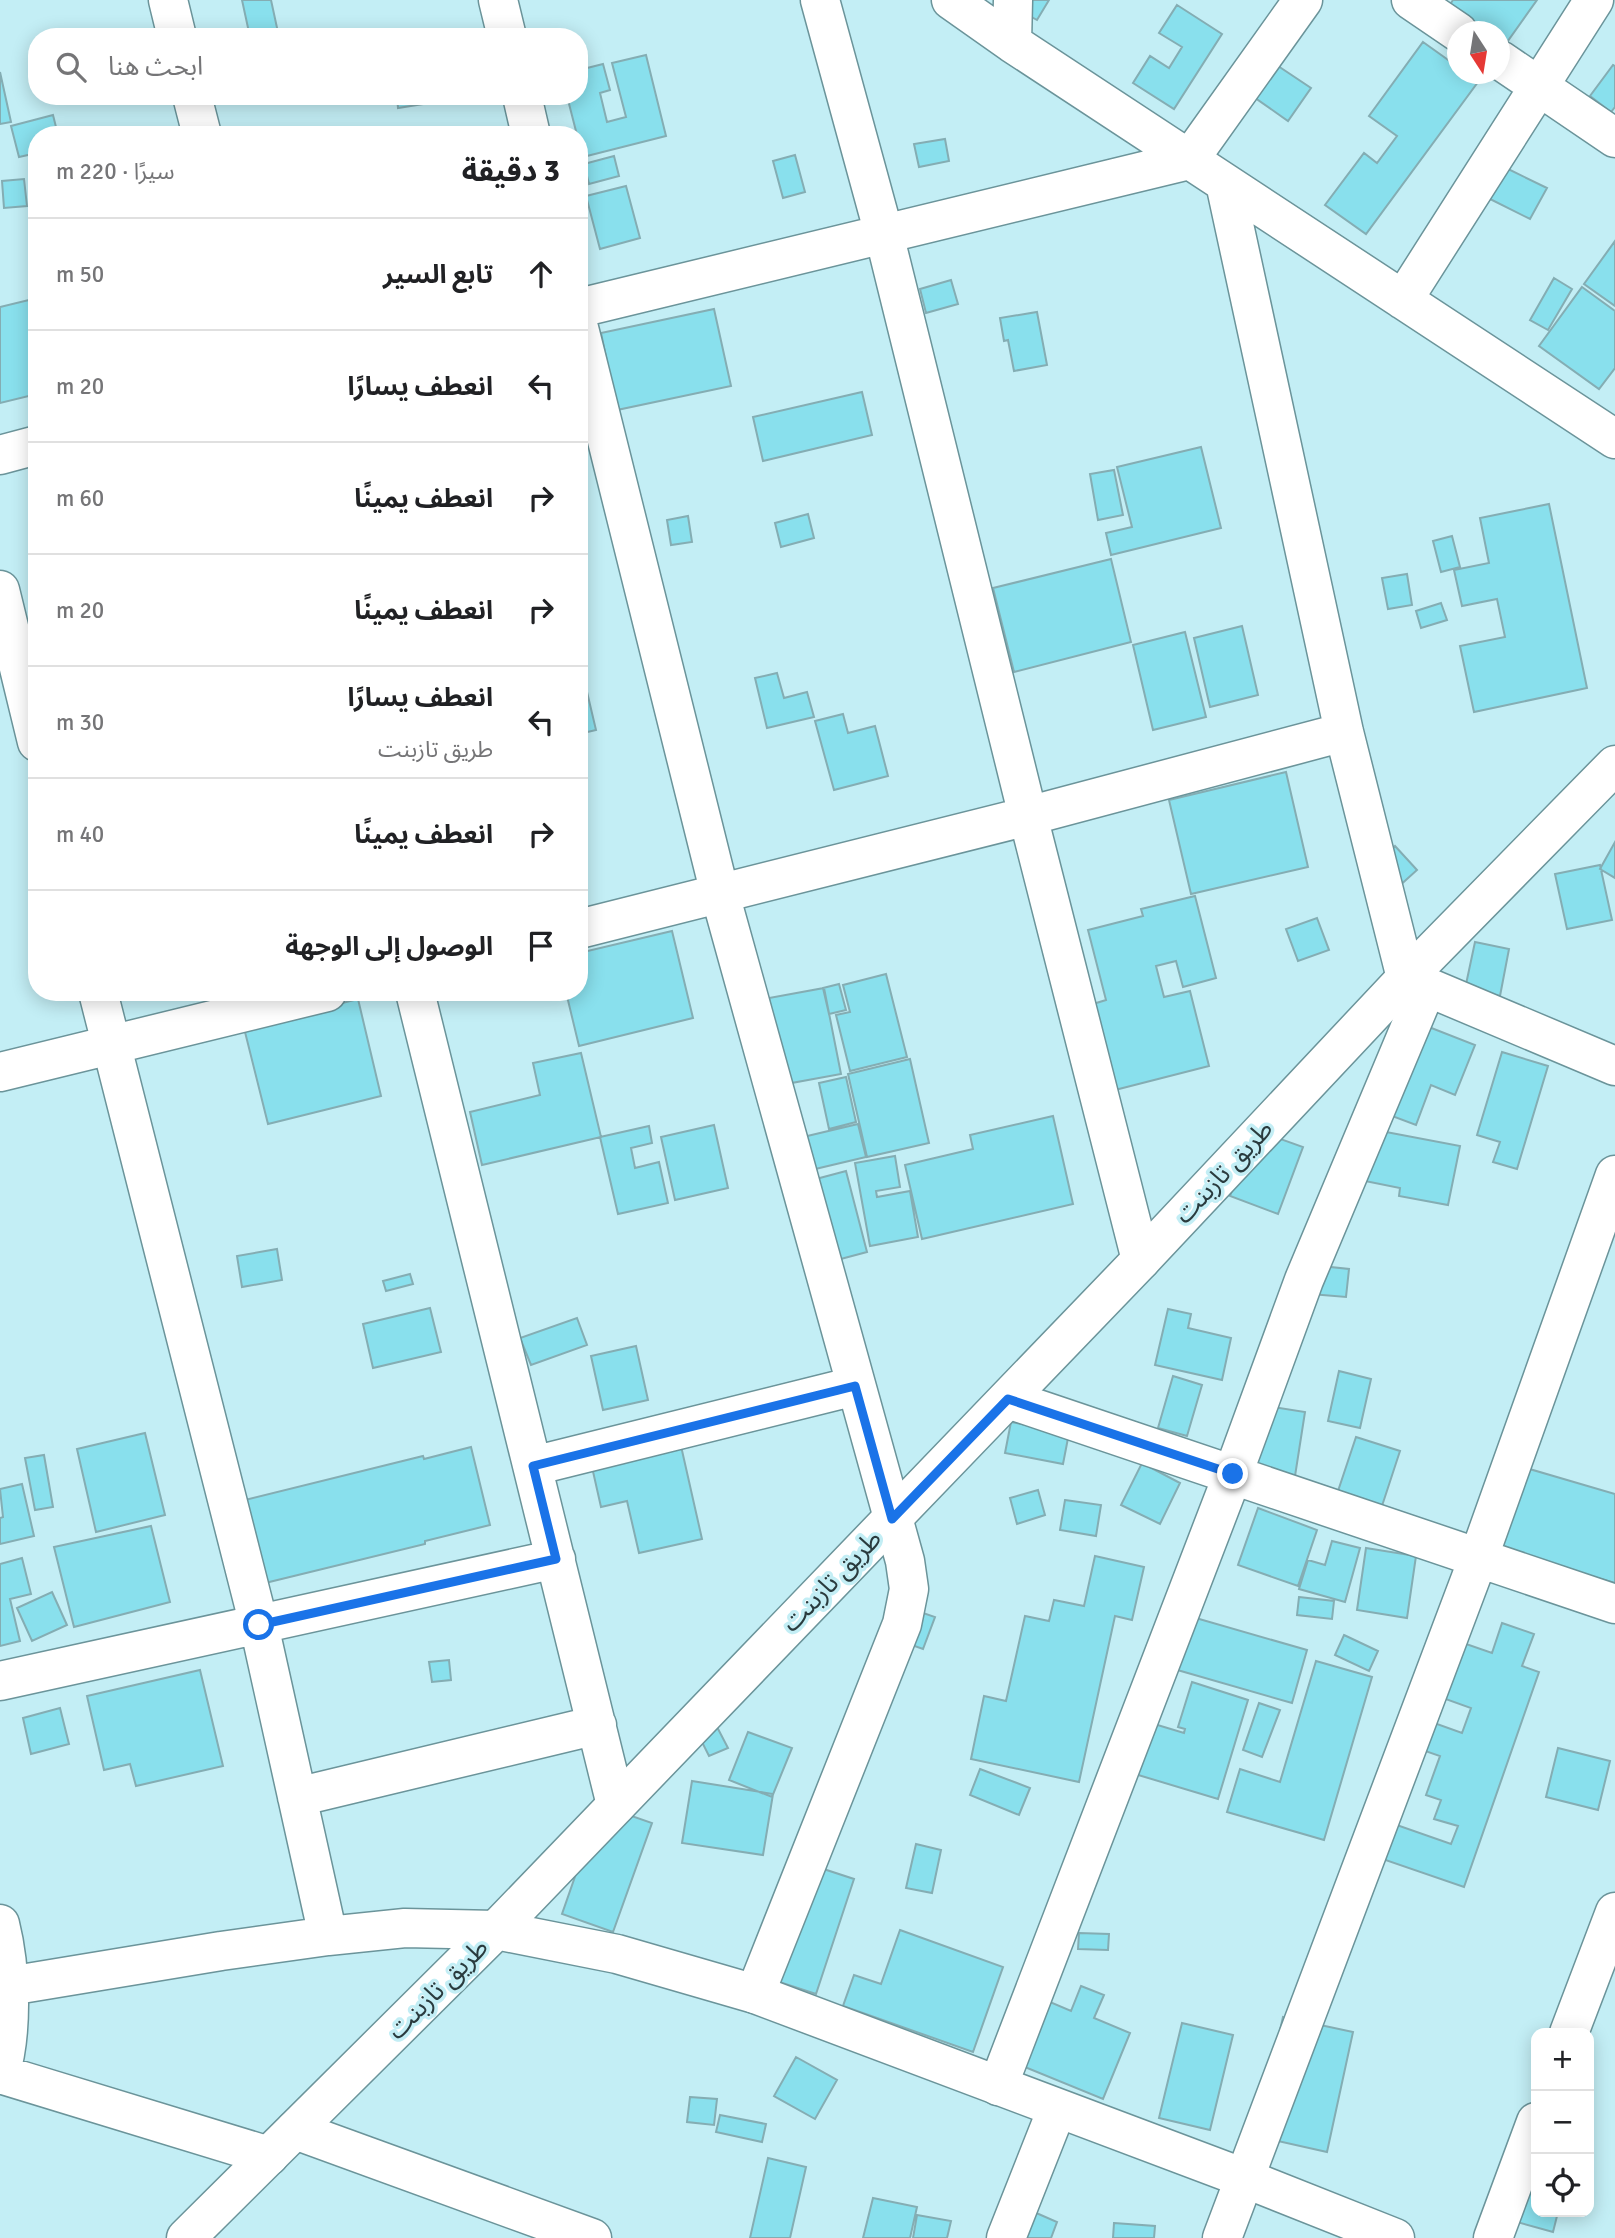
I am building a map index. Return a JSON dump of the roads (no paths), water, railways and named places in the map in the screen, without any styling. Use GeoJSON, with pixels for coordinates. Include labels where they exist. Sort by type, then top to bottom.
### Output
{"type":"FeatureCollection","features":[{"type":"Feature","properties":{"kind":"street"},"geometry":{"type":"LineString","coordinates":[[168,0],[175,28]]}},
{"type":"Feature","properties":{"kind":"street"},"geometry":{"type":"LineString","coordinates":[[498,0],[505,28]]}},
{"type":"Feature","properties":{"kind":"street"},"geometry":{"type":"LineString","coordinates":[[820,0],[884,234],[1141,1260]]}},
{"type":"Feature","properties":{"kind":"street"},"geometry":{"type":"LineString","coordinates":[[951,0],[1189,160],[1614,436]]}},
{"type":"Feature","properties":{"kind":"street"},"geometry":{"type":"LineString","coordinates":[[1012,43],[1013,0]]}},
{"type":"Feature","properties":{"kind":"street"},"geometry":{"type":"LineString","coordinates":[[588,306],[1189,160],[1303,0]]}},
{"type":"Feature","properties":{"kind":"street"},"geometry":{"type":"LineString","coordinates":[[1410,0],[1447,25]]}},
{"type":"Feature","properties":{"kind":"street"},"geometry":{"type":"LineString","coordinates":[[1403,300],[1594,0]]}},
{"type":"Feature","properties":{"kind":"street"},"geometry":{"type":"LineString","coordinates":[[1510,67],[1615,138]]}},
{"type":"Feature","properties":{"kind":"street"},"geometry":{"type":"LineString","coordinates":[[194,105],[200,126]]}},
{"type":"Feature","properties":{"kind":"street"},"geometry":{"type":"LineString","coordinates":[[524,105],[529,126]]}},
{"type":"Feature","properties":{"kind":"street"},"geometry":{"type":"LineString","coordinates":[[998,2086],[1233,1474],[1416,982],[1344,732],[1225,183]]}},
{"type":"Feature","properties":{"kind":"street"},"geometry":{"type":"LineString","coordinates":[[588,364],[720,894],[905,1560],[909,1589],[902,1624],[755,1994]]}},
{"type":"Feature","properties":{"kind":"street"},"geometry":{"type":"LineString","coordinates":[[0,455],[28,447]]}},
{"type":"Feature","properties":{"kind":"street"},"geometry":{"type":"LineString","coordinates":[[0,590],[28,704]]}},
{"type":"Feature","properties":{"kind":"street"},"geometry":{"type":"LineString","coordinates":[[588,927],[1028,816],[1344,732]]}},
{"type":"Feature","properties":{"kind":"street","name":"طريق تازبنت"},"geometry":{"type":"LineString","coordinates":[[186,2238],[496,1930],[1141,1260],[1416,982],[1615,765]]}},
{"type":"Feature","properties":{"kind":"street"},"geometry":{"type":"LineString","coordinates":[[1416,982],[1615,1066]]}},
{"type":"Feature","properties":{"kind":"street"},"geometry":{"type":"LineString","coordinates":[[100,1001],[259,1625],[328,1936]]}},
{"type":"Feature","properties":{"kind":"street"},"geometry":{"type":"LineString","coordinates":[[0,1072],[289,1001]]}},
{"type":"Feature","properties":{"kind":"street"},"geometry":{"type":"LineString","coordinates":[[417,1001],[616,1805]]}},
{"type":"Feature","properties":{"kind":"street"},"geometry":{"type":"LineString","coordinates":[[1222,2238],[1478,1559],[1615,1175]]}},
{"type":"Feature","properties":{"kind":"street"},"geometry":{"type":"LineString","coordinates":[[533,1466],[855,1386]]}},
{"type":"Feature","properties":{"kind":"street"},"geometry":{"type":"LineString","coordinates":[[1008,1399],[1615,1604]]}},
{"type":"Feature","properties":{"kind":"street"},"geometry":{"type":"LineString","coordinates":[[0,1681],[556,1559]]}},
{"type":"Feature","properties":{"kind":"street"},"geometry":{"type":"LineString","coordinates":[[297,1797],[597,1725]]}},
{"type":"Feature","properties":{"kind":"street"},"geometry":{"type":"LineString","coordinates":[[1571,2028],[1615,1912]]}},
{"type":"Feature","properties":{"kind":"street"},"geometry":{"type":"LineString","coordinates":[[0,1924],[9,1986],[7,2029],[0,2074],[282,2143],[592,2238]]}},
{"type":"Feature","properties":{"kind":"street"},"geometry":{"type":"LineString","coordinates":[[9,1986],[328,1936],[405,1928],[496,1930],[617,1954],[755,1994],[1244,2178],[1395,2238]]}},
{"type":"Feature","properties":{"kind":"street"},"geometry":{"type":"LineString","coordinates":[[1006,2238],[1057,2109]]}},
{"type":"Feature","properties":{"kind":"street"},"geometry":{"type":"LineString","coordinates":[[1493,2238],[1531,2135]]}}]}
